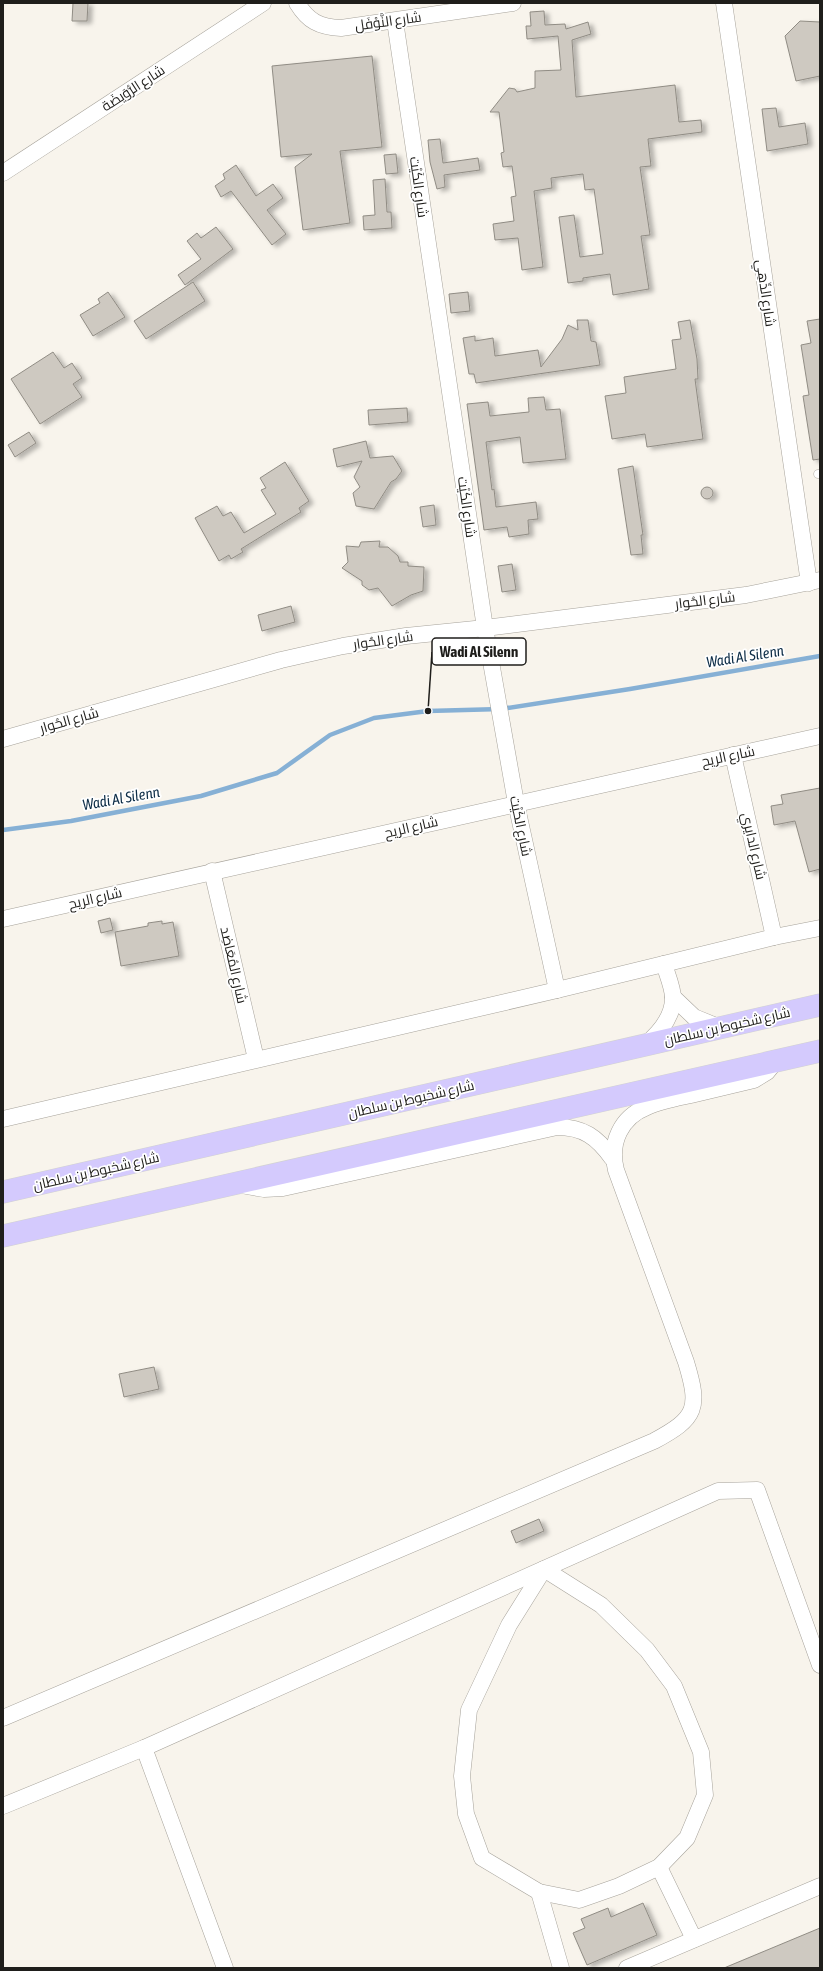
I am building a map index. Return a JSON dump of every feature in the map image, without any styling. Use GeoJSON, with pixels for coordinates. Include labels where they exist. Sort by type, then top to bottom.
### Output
{"type":"FeatureCollection","features":[{"type":"Feature","properties":{"kind":"main road","name":"شارع شخبوط بن سلطان"},"geometry":{"type":"LineString","coordinates":[[3,1192],[820,1005]]}},
{"type":"Feature","properties":{"kind":"main road"},"geometry":{"type":"LineString","coordinates":[[3,1236],[820,1051]]}},
{"type":"Feature","properties":{"kind":"street","name":"شارع الرُّوَيضَة"},"geometry":{"type":"LineString","coordinates":[[3,173],[263,3]]}},
{"type":"Feature","properties":{"kind":"street","name":"شارع النَّوْفَل"},"geometry":{"type":"LineString","coordinates":[[297,3],[308,18],[321,25],[341,28],[513,3]]}},
{"type":"Feature","properties":{"kind":"street","name":"شارع الدِّهِي"},"geometry":{"type":"LineString","coordinates":[[724,3],[815,582]]}},
{"type":"Feature","properties":{"kind":"street","name":"شارع الكَيْت"},"geometry":{"type":"LineString","coordinates":[[394,21],[484,628],[516,803],[557,990]]}},
{"type":"Feature","properties":{"kind":"street","name":"شارع الحُوار"},"geometry":{"type":"LineString","coordinates":[[3,739],[281,660],[343,646],[406,636],[484,628],[746,595],[815,582]]}},
{"type":"Feature","properties":{"kind":"street","name":"شارع الريح"},"geometry":{"type":"LineString","coordinates":[[3,919],[820,736]]}},
{"type":"Feature","properties":{"kind":"street","name":"شارع الدايري"},"geometry":{"type":"LineString","coordinates":[[734,755],[774,937]]}},
{"type":"Feature","properties":{"kind":"street","name":"شارع المُعَاضِد"},"geometry":{"type":"LineString","coordinates":[[212,871],[256,1059]]}},
{"type":"Feature","properties":{"kind":"street"},"geometry":{"type":"LineString","coordinates":[[3,1119],[557,990],[774,937],[820,928]]}},
{"type":"Feature","properties":{"kind":"street"},"geometry":{"type":"LineString","coordinates":[[644,1045],[655,1036],[664,1024],[670,1011],[673,998],[664,964]]}},
{"type":"Feature","properties":{"kind":"street"},"geometry":{"type":"LineString","coordinates":[[673,998],[694,1017],[721,1028]]}},
{"type":"Feature","properties":{"kind":"street"},"geometry":{"type":"LineString","coordinates":[[612,1158],[617,1137],[622,1127],[637,1112],[657,1103],[754,1080],[767,1072],[776,1061]]}},
{"type":"Feature","properties":{"kind":"street"},"geometry":{"type":"LineString","coordinates":[[3,1718],[654,1441],[677,1429],[692,1411],[694,1387],[612,1158],[602,1144],[592,1136],[569,1127],[557,1127],[283,1188],[259,1188],[237,1184]]}},
{"type":"Feature","properties":{"kind":"street"},"geometry":{"type":"LineString","coordinates":[[3,1806],[144,1748],[718,1492],[757,1490],[820,1665]]}},
{"type":"Feature","properties":{"kind":"street"},"geometry":{"type":"LineString","coordinates":[[544,1569],[600,1605],[647,1650],[674,1686],[701,1752],[705,1794],[687,1838],[659,1867],[619,1886],[579,1900],[539,1892],[482,1858],[466,1814],[462,1776],[469,1710],[509,1625],[544,1569]]}},
{"type":"Feature","properties":{"kind":"street"},"geometry":{"type":"LineString","coordinates":[[144,1748],[226,1968]]}},
{"type":"Feature","properties":{"kind":"street"},"geometry":{"type":"LineString","coordinates":[[659,1867],[694,1940]]}},
{"type":"Feature","properties":{"kind":"street"},"geometry":{"type":"LineString","coordinates":[[627,1968],[820,1886]]}},
{"type":"Feature","properties":{"kind":"street"},"geometry":{"type":"LineString","coordinates":[[539,1892],[561,1968]]}},
{"type":"Feature","properties":{"kind":"building"},"geometry":{"type":"Polygon","coordinates":[[[73,3],[88,3],[87,21],[72,21],[73,3]]]}},
{"type":"Feature","properties":{"kind":"building"},"geometry":{"type":"Polygon","coordinates":[[[544,11],[545,25],[565,24],[566,29],[588,22],[591,34],[572,40],[576,97],[675,85],[679,122],[701,120],[702,132],[648,139],[651,166],[640,167],[650,235],[641,236],[649,289],[613,295],[610,274],[583,278],[583,281],[568,283],[559,217],[574,215],[580,257],[603,254],[594,189],[585,190],[583,174],[551,178],[552,188],[534,191],[543,267],[522,270],[518,238],[495,240],[493,224],[514,221],[511,197],[516,196],[512,166],[503,167],[501,153],[504,152],[499,112],[490,112],[509,88],[515,89],[517,92],[535,88],[535,71],[561,70],[558,36],[527,39],[526,26],[531,26],[530,12],[544,11]]]}},
{"type":"Feature","properties":{"kind":"building"},"geometry":{"type":"Polygon","coordinates":[[[800,21],[820,22],[820,76],[796,81],[785,36],[800,21]]]}},
{"type":"Feature","properties":{"kind":"building"},"geometry":{"type":"Polygon","coordinates":[[[372,56],[382,147],[340,151],[350,223],[303,230],[295,167],[312,154],[281,157],[272,66],[372,56]]]}},
{"type":"Feature","properties":{"kind":"building"},"geometry":{"type":"Polygon","coordinates":[[[776,108],[779,127],[805,123],[808,144],[767,151],[762,109],[776,108]]]}},
{"type":"Feature","properties":{"kind":"building"},"geometry":{"type":"Polygon","coordinates":[[[440,139],[443,163],[478,158],[480,170],[444,175],[445,187],[437,189],[430,162],[428,140],[440,139]]]}},
{"type":"Feature","properties":{"kind":"building"},"geometry":{"type":"Polygon","coordinates":[[[396,154],[398,173],[386,174],[384,155],[396,154]]]}},
{"type":"Feature","properties":{"kind":"building"},"geometry":{"type":"Polygon","coordinates":[[[236,165],[256,196],[273,184],[283,198],[267,210],[286,234],[272,245],[231,191],[221,197],[215,186],[225,179],[223,174],[236,165]]]}},
{"type":"Feature","properties":{"kind":"building"},"geometry":{"type":"Polygon","coordinates":[[[385,179],[387,212],[391,212],[392,228],[364,230],[363,216],[375,215],[373,180],[385,179]]]}},
{"type":"Feature","properties":{"kind":"building"},"geometry":{"type":"Polygon","coordinates":[[[216,227],[233,249],[185,285],[178,275],[201,259],[187,241],[197,233],[201,238],[216,227]]]}},
{"type":"Feature","properties":{"kind":"building"},"geometry":{"type":"Polygon","coordinates":[[[193,282],[205,301],[146,339],[134,321],[193,282]]]}},
{"type":"Feature","properties":{"kind":"building"},"geometry":{"type":"Polygon","coordinates":[[[108,292],[125,317],[93,336],[80,315],[100,303],[98,299],[108,292]]]}},
{"type":"Feature","properties":{"kind":"building"},"geometry":{"type":"Polygon","coordinates":[[[468,292],[470,311],[451,313],[449,294],[468,292]]]}},
{"type":"Feature","properties":{"kind":"building"},"geometry":{"type":"Polygon","coordinates":[[[820,319],[820,459],[813,460],[803,396],[809,395],[801,345],[811,343],[807,321],[820,319]]]}},
{"type":"Feature","properties":{"kind":"building"},"geometry":{"type":"Polygon","coordinates":[[[577,320],[588,320],[591,341],[596,342],[600,365],[476,383],[474,374],[469,374],[463,338],[475,336],[475,341],[493,338],[495,356],[538,350],[541,367],[562,339],[568,325],[578,330],[577,320]]]}},
{"type":"Feature","properties":{"kind":"building"},"geometry":{"type":"Polygon","coordinates":[[[690,320],[697,359],[698,379],[695,379],[703,439],[647,447],[645,434],[612,439],[605,396],[626,393],[624,377],[676,369],[672,340],[681,339],[678,322],[690,320]]]}},
{"type":"Feature","properties":{"kind":"building"},"geometry":{"type":"Polygon","coordinates":[[[53,352],[64,368],[72,363],[82,378],[73,384],[82,397],[40,424],[11,379],[53,352]]]}},
{"type":"Feature","properties":{"kind":"building"},"geometry":{"type":"Polygon","coordinates":[[[544,397],[546,410],[560,409],[566,459],[523,463],[520,437],[486,442],[492,490],[494,489],[496,507],[536,502],[538,519],[528,520],[529,534],[509,537],[507,527],[484,530],[467,404],[488,402],[490,416],[529,412],[528,398],[544,397]]]}},
{"type":"Feature","properties":{"kind":"building"},"geometry":{"type":"Polygon","coordinates":[[[407,408],[408,422],[369,425],[368,410],[407,408]]]}},
{"type":"Feature","properties":{"kind":"building"},"geometry":{"type":"Polygon","coordinates":[[[29,432],[36,443],[15,457],[8,445],[29,432]]]}},
{"type":"Feature","properties":{"kind":"building"},"geometry":{"type":"Polygon","coordinates":[[[366,441],[370,458],[393,456],[402,471],[396,479],[391,482],[374,509],[356,506],[353,493],[360,487],[354,477],[362,461],[337,467],[333,449],[366,441]]]}},
{"type":"Feature","properties":{"kind":"building"},"geometry":{"type":"Polygon","coordinates":[[[285,462],[309,501],[299,508],[301,512],[241,549],[243,552],[231,559],[229,555],[219,561],[195,518],[217,506],[223,516],[231,512],[244,533],[276,514],[261,490],[266,488],[260,478],[285,462]]]}},
{"type":"Feature","properties":{"kind":"building"},"geometry":{"type":"Polygon","coordinates":[[[633,466],[643,535],[641,535],[643,554],[631,555],[618,469],[633,466]]]}},
{"type":"Feature","properties":{"kind":"building"},"geometry":{"type":"Polygon","coordinates":[[[705,487],[709,487],[713,493],[709,499],[705,499],[701,495],[701,491],[705,487]]]}},
{"type":"Feature","properties":{"kind":"building"},"geometry":{"type":"Polygon","coordinates":[[[434,505],[436,525],[423,527],[420,507],[434,505]]]}},
{"type":"Feature","properties":{"kind":"building"},"geometry":{"type":"Polygon","coordinates":[[[380,541],[379,547],[388,547],[398,556],[400,562],[408,562],[408,566],[424,567],[423,591],[411,595],[392,606],[378,588],[369,590],[362,585],[362,581],[342,568],[348,562],[346,546],[359,547],[361,542],[380,541]]]}},
{"type":"Feature","properties":{"kind":"building"},"geometry":{"type":"Polygon","coordinates":[[[512,564],[516,590],[502,592],[498,566],[512,564]]]}},
{"type":"Feature","properties":{"kind":"building"},"geometry":{"type":"Polygon","coordinates":[[[291,606],[295,622],[262,631],[258,615],[291,606]]]}},
{"type":"Feature","properties":{"kind":"building"},"geometry":{"type":"Polygon","coordinates":[[[820,788],[820,869],[809,872],[795,821],[774,825],[771,806],[783,804],[781,795],[820,788]]]}},
{"type":"Feature","properties":{"kind":"building"},"geometry":{"type":"Polygon","coordinates":[[[110,918],[113,930],[101,933],[98,921],[110,918]]]}},
{"type":"Feature","properties":{"kind":"building"},"geometry":{"type":"Polygon","coordinates":[[[162,921],[162,924],[173,922],[179,956],[121,966],[115,932],[148,926],[148,923],[162,921]]]}},
{"type":"Feature","properties":{"kind":"building"},"geometry":{"type":"Polygon","coordinates":[[[154,1367],[159,1389],[124,1397],[119,1374],[154,1367]]]}},
{"type":"Feature","properties":{"kind":"building"},"geometry":{"type":"Polygon","coordinates":[[[539,1519],[544,1531],[516,1543],[511,1531],[539,1519]]]}},
{"type":"Feature","properties":{"kind":"building"},"geometry":{"type":"Polygon","coordinates":[[[643,1903],[657,1935],[587,1965],[573,1933],[585,1928],[581,1919],[608,1908],[611,1917],[643,1903]]]}},
{"type":"Feature","properties":{"kind":"building"},"geometry":{"type":"Polygon","coordinates":[[[820,1928],[820,1968],[724,1968],[820,1928]]]}},
{"type":"Feature","properties":{"kind":"waterway","name":"Wadi Al Silenn"},"geometry":{"type":"LineString","coordinates":[[3,830],[71,821],[201,796],[277,773],[330,735],[374,718],[428,711],[501,709],[630,689],[820,656]]}},
{"type":"Feature","properties":{"kind":"place","name":"Wadi Al Silenn"},"geometry":{"type":"Point","coordinates":[428,711]}}]}
